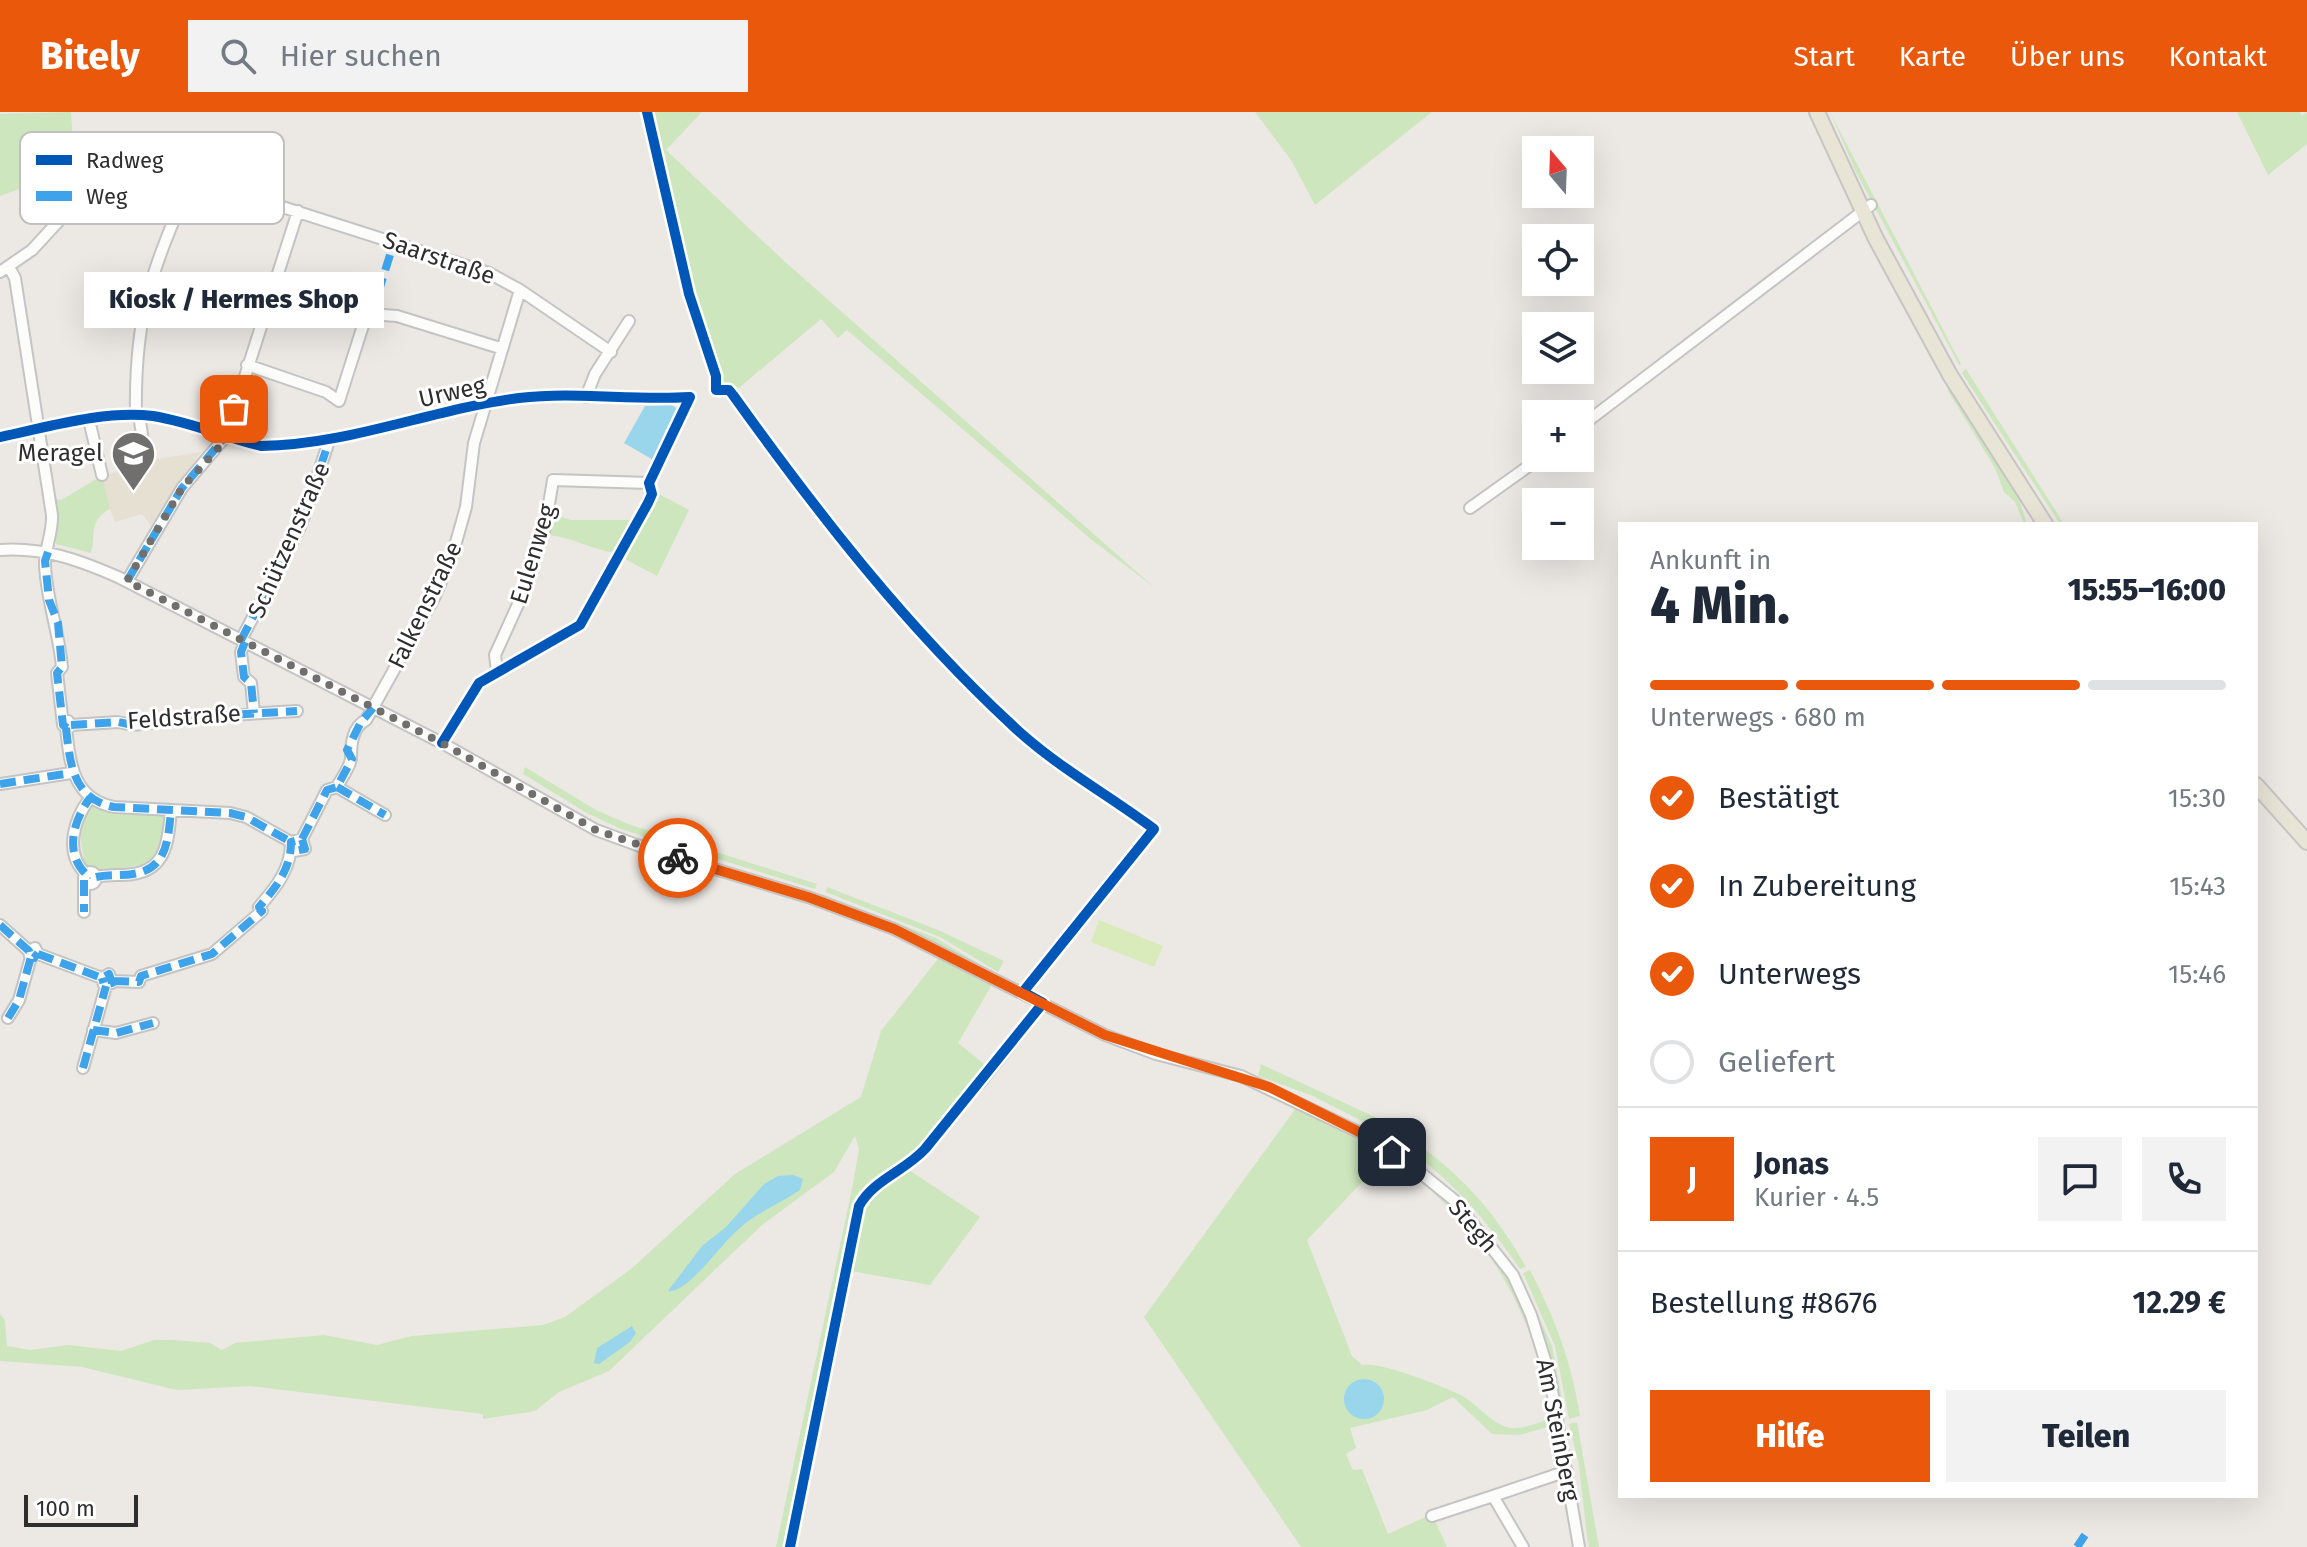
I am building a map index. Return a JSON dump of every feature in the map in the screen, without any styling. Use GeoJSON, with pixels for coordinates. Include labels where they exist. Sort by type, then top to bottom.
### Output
{"type":"FeatureCollection","features":[{"type":"Feature","properties":{"kind":"main road"},"geometry":{"type":"LineString","coordinates":[[1817,112],[1950,375],[2044,522]]}},
{"type":"Feature","properties":{"kind":"main road"},"geometry":{"type":"LineString","coordinates":[[2258,787],[2307,842]]}},
{"type":"Feature","properties":{"kind":"street","name":"Saarstraße"},"geometry":{"type":"LineString","coordinates":[[284,207],[489,273],[520,290],[611,352]]}},
{"type":"Feature","properties":{"kind":"street"},"geometry":{"type":"LineString","coordinates":[[1594,416],[1867,207]]}},
{"type":"Feature","properties":{"kind":"street"},"geometry":{"type":"LineString","coordinates":[[127,581],[182,488],[226,436],[298,211]]}},
{"type":"Feature","properties":{"kind":"street","name":"Saarstraße"},"geometry":{"type":"LineString","coordinates":[[5,270],[35,248],[54,224]]}},
{"type":"Feature","properties":{"kind":"street"},"geometry":{"type":"LineString","coordinates":[[146,460],[137,416],[137,351],[145,296],[174,224]]}},
{"type":"Feature","properties":{"kind":"street"},"geometry":{"type":"LineString","coordinates":[[5,270],[15,278],[52,515],[45,561],[50,611],[58,623],[62,667],[57,673],[71,773],[90,798],[114,807],[230,813],[296,844]]}},
{"type":"Feature","properties":{"kind":"street"},"geometry":{"type":"LineString","coordinates":[[273,287],[366,316],[397,316],[500,348]]}},
{"type":"Feature","properties":{"kind":"street","name":"Falkenstraße"},"geometry":{"type":"LineString","coordinates":[[337,787],[352,759],[347,750],[435,596],[453,553],[466,510],[471,461],[484,405],[520,290]]}},
{"type":"Feature","properties":{"kind":"street"},"geometry":{"type":"LineString","coordinates":[[247,365],[326,392],[339,401],[366,316]]}},
{"type":"Feature","properties":{"kind":"street"},"geometry":{"type":"LineString","coordinates":[[586,397],[595,374],[629,321]]}},
{"type":"Feature","properties":{"kind":"street","name":"Urweg"},"geometry":{"type":"LineString","coordinates":[[0,437],[89,420],[137,416],[261,446],[330,438],[521,398],[690,397],[649,483]]}},
{"type":"Feature","properties":{"kind":"street"},"geometry":{"type":"LineString","coordinates":[[89,420],[102,475]]}},
{"type":"Feature","properties":{"kind":"street","name":"Schützenstraße"},"geometry":{"type":"LineString","coordinates":[[243,641],[301,525],[330,438]]}},
{"type":"Feature","properties":{"kind":"street"},"geometry":{"type":"LineString","coordinates":[[1470,508],[1522,471]]}},
{"type":"Feature","properties":{"kind":"street","name":"Eulenweg"},"geometry":{"type":"LineString","coordinates":[[497,671],[495,655],[520,600],[545,528],[553,480],[649,483]]}},
{"type":"Feature","properties":{"kind":"street"},"geometry":{"type":"LineString","coordinates":[[442,743],[479,683],[580,625],[611,564],[621,554],[648,503],[652,494],[649,483]]}},
{"type":"Feature","properties":{"kind":"street","name":"Stegh"},"geometry":{"type":"LineString","coordinates":[[0,550],[48,552],[127,581],[442,743],[616,839],[808,897],[934,947],[1130,1046],[1269,1087],[1367,1136],[1411,1165],[1454,1200],[1513,1275],[1531,1315]]}},
{"type":"Feature","properties":{"kind":"street"},"geometry":{"type":"LineString","coordinates":[[243,641],[244,677],[251,683],[254,713]]}},
{"type":"Feature","properties":{"kind":"street","name":"Feldstraße"},"geometry":{"type":"LineString","coordinates":[[66,724],[118,722],[133,725],[297,711]]}},
{"type":"Feature","properties":{"kind":"street"},"geometry":{"type":"LineString","coordinates":[[0,784],[71,773]]}},
{"type":"Feature","properties":{"kind":"street"},"geometry":{"type":"LineString","coordinates":[[0,925],[33,954],[107,981],[139,982],[141,976],[212,954],[262,911],[259,907],[286,872],[296,844],[327,790],[337,787],[385,815]]}},
{"type":"Feature","properties":{"kind":"street"},"geometry":{"type":"LineString","coordinates":[[84,912],[89,877],[77,863],[73,827],[90,798]]}},
{"type":"Feature","properties":{"kind":"street"},"geometry":{"type":"LineString","coordinates":[[89,877],[134,874],[154,867],[167,845],[171,811]]}},
{"type":"Feature","properties":{"kind":"street"},"geometry":{"type":"LineString","coordinates":[[8,1018],[19,1000],[33,954]]}},
{"type":"Feature","properties":{"kind":"street"},"geometry":{"type":"LineString","coordinates":[[83,1068],[107,981]]}},
{"type":"Feature","properties":{"kind":"street"},"geometry":{"type":"LineString","coordinates":[[979,1084],[1043,1003]]}},
{"type":"Feature","properties":{"kind":"street"},"geometry":{"type":"LineString","coordinates":[[93,1030],[116,1033],[153,1023]]}},
{"type":"Feature","properties":{"kind":"street","name":"Am Steinberg"},"geometry":{"type":"LineString","coordinates":[[1531,1315],[1554,1395],[1579,1547]]}},
{"type":"Feature","properties":{"kind":"street"},"geometry":{"type":"LineString","coordinates":[[1432,1516],[1567,1471]]}},
{"type":"Feature","properties":{"kind":"street"},"geometry":{"type":"LineString","coordinates":[[1493,1496],[1523,1547]]}},
{"type":"Feature","properties":{"kind":"shaded area","name":"Meragel"},"geometry":{"type":"Polygon","coordinates":[[[201,452],[152,527],[142,514],[115,522],[107,501],[98,503],[91,481],[151,460],[201,452]]]}},
{"type":"Feature","properties":{"kind":"green space"},"geometry":{"type":"Polygon","coordinates":[[[71,112],[72,132],[20,132],[20,189],[0,196],[0,114],[71,112]]]}},
{"type":"Feature","properties":{"kind":"green space"},"geometry":{"type":"Polygon","coordinates":[[[649,112],[702,112],[666,150],[783,260],[1155,588],[1092,540],[847,330],[838,338],[821,319],[734,392],[725,387],[695,310],[649,112]]]}},
{"type":"Feature","properties":{"kind":"green space"},"geometry":{"type":"Polygon","coordinates":[[[1255,112],[1432,112],[1315,205],[1291,160],[1255,112]]]}},
{"type":"Feature","properties":{"kind":"green space"},"geometry":{"type":"Polygon","coordinates":[[[1830,112],[1961,364],[1856,172],[1830,112]]]}},
{"type":"Feature","properties":{"kind":"green space"},"geometry":{"type":"Polygon","coordinates":[[[2237,112],[2300,112],[2302,116],[2307,112],[2307,144],[2268,175],[2237,112]]]}},
{"type":"Feature","properties":{"kind":"green space"},"geometry":{"type":"Polygon","coordinates":[[[1966,369],[2063,522],[2059,522],[1962,373],[1966,369]]]}},
{"type":"Feature","properties":{"kind":"green space"},"geometry":{"type":"Polygon","coordinates":[[[1948,384],[2017,493],[2026,522],[2023,522],[2015,502],[2004,492],[1995,468],[1948,391],[1948,384]]]}},
{"type":"Feature","properties":{"kind":"green space"},"geometry":{"type":"Polygon","coordinates":[[[102,476],[110,509],[98,518],[91,553],[56,544],[56,499],[61,500],[102,476]]]}},
{"type":"Feature","properties":{"kind":"green space"},"geometry":{"type":"Polygon","coordinates":[[[659,494],[689,510],[657,576],[625,559],[659,494]]]}},
{"type":"Feature","properties":{"kind":"green space"},"geometry":{"type":"Polygon","coordinates":[[[552,514],[571,520],[634,520],[616,553],[548,535],[552,514]]]}},
{"type":"Feature","properties":{"kind":"green space"},"geometry":{"type":"Polygon","coordinates":[[[525,767],[596,810],[628,824],[817,884],[815,889],[621,829],[587,813],[523,774],[525,767]]]}},
{"type":"Feature","properties":{"kind":"green space"},"geometry":{"type":"Polygon","coordinates":[[[90,803],[108,812],[168,816],[164,845],[153,863],[103,871],[85,866],[79,829],[90,803]]]}},
{"type":"Feature","properties":{"kind":"green space"},"geometry":{"type":"Polygon","coordinates":[[[827,887],[938,930],[1004,961],[998,972],[940,937],[826,892],[827,887]]]}},
{"type":"Feature","properties":{"kind":"green space"},"geometry":{"type":"Polygon","coordinates":[[[822,894],[936,938],[981,965],[824,899],[822,894]]]}},
{"type":"Feature","properties":{"kind":"green space"},"geometry":{"type":"Polygon","coordinates":[[[1099,920],[1163,946],[1154,967],[1091,942],[1099,920]]]}},
{"type":"Feature","properties":{"kind":"green space"},"geometry":{"type":"Polygon","coordinates":[[[941,955],[994,981],[958,1043],[988,1067],[918,1155],[869,1188],[860,1200],[789,1547],[776,1547],[853,1184],[859,1149],[855,1136],[834,1172],[762,1225],[609,1371],[559,1392],[535,1411],[483,1419],[483,1414],[250,1386],[177,1390],[82,1367],[0,1361],[0,1314],[5,1320],[7,1346],[30,1350],[69,1345],[121,1351],[154,1340],[210,1343],[222,1350],[235,1343],[324,1335],[377,1345],[412,1336],[543,1325],[565,1317],[631,1269],[735,1174],[861,1097],[881,1031],[941,955]]]}},
{"type":"Feature","properties":{"kind":"green space"},"geometry":{"type":"Polygon","coordinates":[[[1261,1064],[1379,1119],[1400,1134],[1397,1139],[1313,1096],[1258,1076],[1261,1064]]]}},
{"type":"Feature","properties":{"kind":"green space"},"geometry":{"type":"Polygon","coordinates":[[[1190,1067],[1209,1071],[1241,1082],[1190,1067]]]}},
{"type":"Feature","properties":{"kind":"green space"},"geometry":{"type":"Polygon","coordinates":[[[1243,1082],[1330,1124],[1386,1157],[1307,1240],[1352,1356],[1362,1365],[1396,1370],[1461,1395],[1506,1427],[1524,1427],[1554,1418],[1555,1425],[1520,1435],[1492,1434],[1453,1397],[1427,1410],[1350,1428],[1356,1448],[1346,1454],[1353,1470],[1362,1469],[1388,1534],[1432,1514],[1447,1547],[1301,1547],[1144,1317],[1296,1108],[1243,1082]]]}},
{"type":"Feature","properties":{"kind":"green space"},"geometry":{"type":"Polygon","coordinates":[[[981,1085],[983,1087],[909,1170],[980,1217],[930,1285],[845,1270],[863,1202],[922,1154],[981,1085]]]}},
{"type":"Feature","properties":{"kind":"green space"},"geometry":{"type":"Polygon","coordinates":[[[1409,1139],[1444,1165],[1476,1196],[1503,1230],[1526,1267],[1520,1269],[1495,1234],[1453,1187],[1404,1147],[1409,1139]]]}},
{"type":"Feature","properties":{"kind":"green space"},"geometry":{"type":"Polygon","coordinates":[[[1400,1166],[1431,1189],[1461,1216],[1487,1245],[1510,1278],[1528,1314],[1541,1353],[1552,1411],[1531,1337],[1498,1269],[1451,1210],[1400,1166]]]}},
{"type":"Feature","properties":{"kind":"green space"},"geometry":{"type":"Polygon","coordinates":[[[1530,1270],[1561,1341],[1580,1416],[1569,1419],[1555,1346],[1523,1273],[1530,1270]]]}},
{"type":"Feature","properties":{"kind":"green space"},"geometry":{"type":"Polygon","coordinates":[[[1520,1275],[1552,1346],[1566,1419],[1562,1420],[1516,1276],[1520,1275]]]}},
{"type":"Feature","properties":{"kind":"green space"},"geometry":{"type":"Polygon","coordinates":[[[1577,1422],[1599,1547],[1589,1547],[1587,1536],[1579,1465],[1569,1424],[1577,1422]]]}},
{"type":"Feature","properties":{"kind":"water"},"geometry":{"type":"Polygon","coordinates":[[[671,405],[678,409],[655,461],[624,443],[645,406],[671,405]]]}},
{"type":"Feature","properties":{"kind":"water"},"geometry":{"type":"Polygon","coordinates":[[[793,1175],[803,1179],[800,1190],[743,1225],[690,1281],[668,1291],[702,1246],[726,1227],[764,1184],[778,1176],[793,1175]]]}},
{"type":"Feature","properties":{"kind":"water"},"geometry":{"type":"Polygon","coordinates":[[[632,1326],[636,1333],[630,1342],[599,1364],[594,1363],[597,1348],[632,1326]]]}},
{"type":"Feature","properties":{"kind":"water"},"geometry":{"type":"Polygon","coordinates":[[[1364,1379],[1378,1385],[1384,1399],[1378,1413],[1364,1419],[1350,1413],[1344,1399],[1350,1385],[1364,1379]]]}},
{"type":"Feature","properties":{"kind":"marked path"},"geometry":{"type":"LineString","coordinates":[[371,316],[394,242]]}},
{"type":"Feature","properties":{"kind":"marked path"},"geometry":{"type":"LineString","coordinates":[[127,581],[182,488],[226,436]]}},
{"type":"Feature","properties":{"kind":"marked path"},"geometry":{"type":"LineString","coordinates":[[241,640],[301,525],[330,438]]}},
{"type":"Feature","properties":{"kind":"marked path"},"geometry":{"type":"LineString","coordinates":[[48,552],[45,561],[49,600],[58,623],[62,667],[57,673],[63,725],[67,728],[71,724]]}},
{"type":"Feature","properties":{"kind":"marked path"},"geometry":{"type":"LineString","coordinates":[[245,642],[241,652],[244,677],[251,683],[254,713]]}},
{"type":"Feature","properties":{"kind":"marked path"},"geometry":{"type":"LineString","coordinates":[[302,839],[327,790],[337,787],[352,759],[347,750],[361,722],[373,708]]}},
{"type":"Feature","properties":{"kind":"marked path"},"geometry":{"type":"LineString","coordinates":[[71,725],[118,722],[133,725],[197,717],[297,711]]}},
{"type":"Feature","properties":{"kind":"marked path"},"geometry":{"type":"LineString","coordinates":[[66,728],[76,778],[82,788],[100,803],[114,807],[230,813],[246,817],[291,842]]}},
{"type":"Feature","properties":{"kind":"marked path"},"geometry":{"type":"LineString","coordinates":[[0,784],[71,773]]}},
{"type":"Feature","properties":{"kind":"marked path"},"geometry":{"type":"LineString","coordinates":[[337,787],[385,815]]}},
{"type":"Feature","properties":{"kind":"marked path"},"geometry":{"type":"LineString","coordinates":[[85,873],[73,846],[76,825],[90,798]]}},
{"type":"Feature","properties":{"kind":"marked path"},"geometry":{"type":"LineString","coordinates":[[96,877],[133,874],[153,866],[164,851],[171,811]]}},
{"type":"Feature","properties":{"kind":"marked path"},"geometry":{"type":"LineString","coordinates":[[113,981],[139,982],[141,976],[212,954],[262,911],[259,907],[286,868],[291,842],[302,839],[305,849],[294,851]]}},
{"type":"Feature","properties":{"kind":"marked path"},"geometry":{"type":"LineString","coordinates":[[84,880],[84,912]]}},
{"type":"Feature","properties":{"kind":"marked path"},"geometry":{"type":"LineString","coordinates":[[0,925],[29,951],[30,956],[34,958],[38,953]]}},
{"type":"Feature","properties":{"kind":"marked path"},"geometry":{"type":"LineString","coordinates":[[38,954],[102,978],[109,974],[112,983],[104,985],[102,978]]}},
{"type":"Feature","properties":{"kind":"marked path"},"geometry":{"type":"LineString","coordinates":[[8,1018],[19,1000],[31,957]]}},
{"type":"Feature","properties":{"kind":"marked path"},"geometry":{"type":"LineString","coordinates":[[83,1068],[106,986]]}},
{"type":"Feature","properties":{"kind":"marked path"},"geometry":{"type":"LineString","coordinates":[[93,1030],[116,1033],[153,1023]]}},
{"type":"Feature","properties":{"kind":"marked path"},"geometry":{"type":"LineString","coordinates":[[2077,1547],[2085,1535]]}},
{"type":"Feature","properties":{"kind":"cycle path"},"geometry":{"type":"LineString","coordinates":[[647,112],[689,294],[716,376],[716,390],[729,390],[864,567],[973,687],[1045,753],[1154,829],[1023,992],[1043,1003],[925,1149],[872,1189],[859,1206],[790,1547]]}},
{"type":"Feature","properties":{"kind":"cycle path"},"geometry":{"type":"LineString","coordinates":[[0,437],[76,420],[134,415],[180,422],[261,446],[326,440],[519,398],[561,395],[690,397],[649,483],[652,494],[648,503],[580,625],[479,683],[442,743]]}},
{"type":"Feature","properties":{"kind":"way so far"},"geometry":{"type":"LineString","coordinates":[[234,409],[222,444],[182,488],[127,581],[442,743],[596,830],[678,858]]}},
{"type":"Feature","properties":{"kind":"place","name":"Kiosk / Hermes Shop"},"geometry":{"type":"Point","coordinates":[234,409]}},
{"type":"Feature","properties":{"kind":"place","name":"Meragel"},"geometry":{"type":"Point","coordinates":[134,492]}},
{"type":"Feature","properties":{"kind":"route"},"geometry":{"type":"LineString","coordinates":[[678,858],[808,897],[894,929],[997,978],[1105,1035],[1130,1046],[1241,1076],[1269,1087],[1367,1136],[1392,1152]]}}]}
